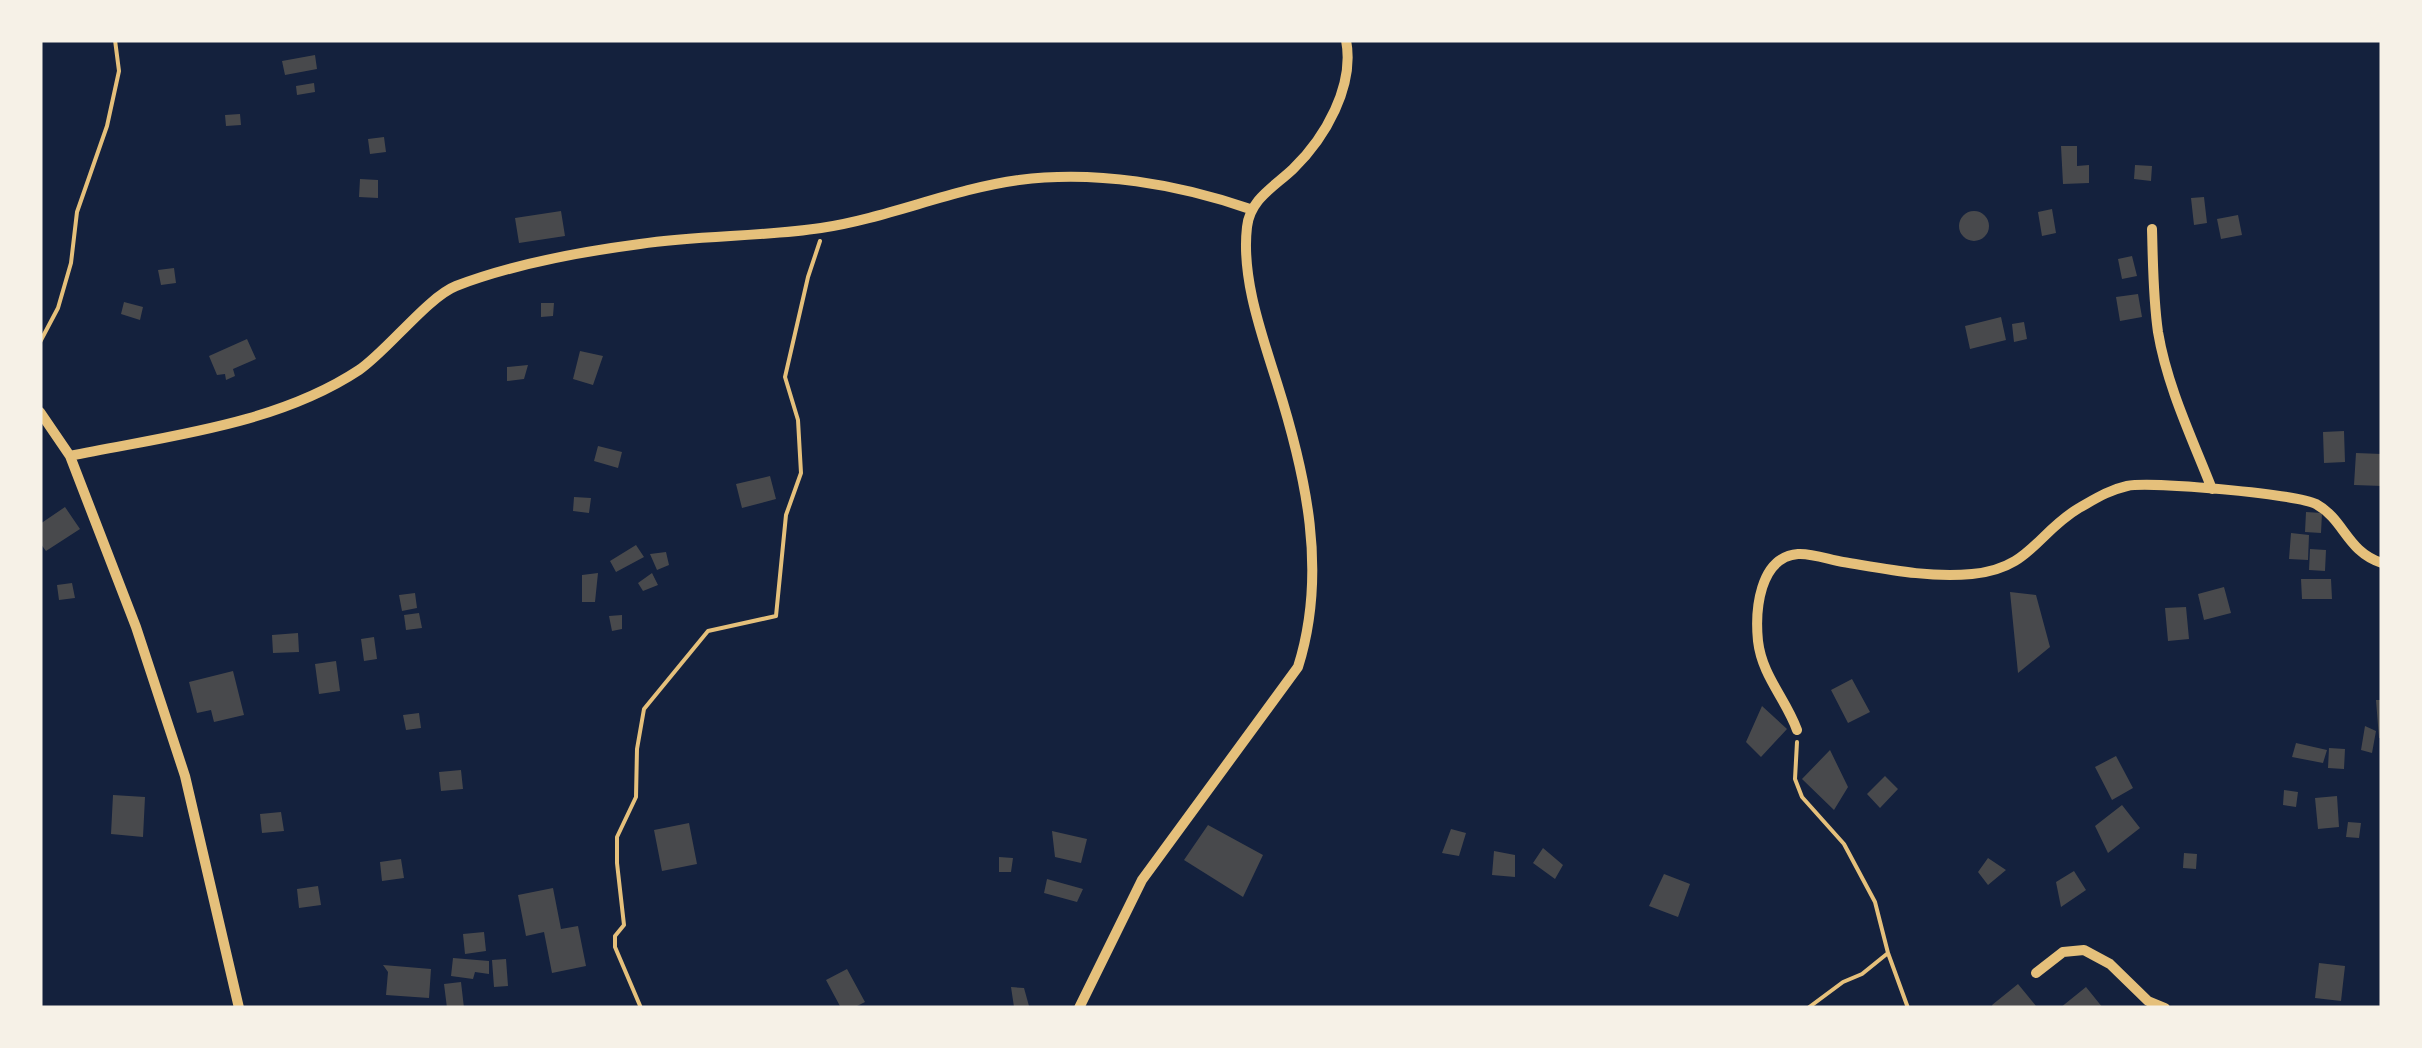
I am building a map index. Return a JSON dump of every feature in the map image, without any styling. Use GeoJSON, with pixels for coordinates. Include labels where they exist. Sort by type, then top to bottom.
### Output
{"type":"FeatureCollection","features":[{"type":"Feature","properties":{"kind":"street"},"geometry":{"type":"LineString","coordinates":[[1079,1008],[1142,880],[1298,667],[1310,631],[1312,532],[1296,443],[1260,330],[1246,230],[1250,209],[1296,167],[1328,124],[1345,81],[1346,40]]}},
{"type":"Feature","properties":{"kind":"street"},"geometry":{"type":"LineString","coordinates":[[70,456],[226,423],[300,401],[360,369],[450,288],[501,270],[642,243],[740,238],[824,228],[1020,180],[1088,178],[1144,182],[1202,192],[1250,209]]}},
{"type":"Feature","properties":{"kind":"street"},"geometry":{"type":"LineString","coordinates":[[2152,229],[2153,291],[2159,335],[2172,382],[2212,489]]}},
{"type":"Feature","properties":{"kind":"street"},"geometry":{"type":"LineString","coordinates":[[40,412],[70,456],[136,626],[185,776],[240,1008]]}},
{"type":"Feature","properties":{"kind":"street"},"geometry":{"type":"LineString","coordinates":[[1798,730],[1788,705],[1771,685],[1758,642],[1759,597],[1771,568],[1796,554],[1915,574],[1997,570],[2025,557],[2073,512],[2109,491],[2132,484],[2306,500],[2333,516],[2358,552],[2382,564]]}},
{"type":"Feature","properties":{"kind":"street"},"geometry":{"type":"LineString","coordinates":[[2036,973],[2063,952],[2084,950],[2110,964],[2148,1001],[2164,1008]]}},
{"type":"Feature","properties":{"kind":"path"},"geometry":{"type":"LineString","coordinates":[[40,342],[58,308],[71,263],[77,212],[106,126],[119,71],[114,40]]}},
{"type":"Feature","properties":{"kind":"path"},"geometry":{"type":"LineString","coordinates":[[641,1008],[615,947],[615,936],[624,925],[617,837],[636,797],[637,749],[644,709],[708,631],[776,616],[786,515],[801,474],[798,420],[785,377],[824,228]]}},
{"type":"Feature","properties":{"kind":"path"},"geometry":{"type":"LineString","coordinates":[[1798,730],[1795,779],[1802,796],[1844,844],[1874,902],[1908,1008]]}},
{"type":"Feature","properties":{"kind":"path"},"geometry":{"type":"LineString","coordinates":[[1808,1008],[1888,953]]}},
{"type":"Feature","properties":{"kind":"building"},"geometry":{"type":"Polygon","coordinates":[[[315,55],[317,69],[285,75],[282,61],[315,55]]]}},
{"type":"Feature","properties":{"kind":"building"},"geometry":{"type":"Polygon","coordinates":[[[314,83],[315,92],[297,95],[296,86],[314,83]]]}},
{"type":"Feature","properties":{"kind":"building"},"geometry":{"type":"Polygon","coordinates":[[[240,114],[241,125],[226,126],[225,115],[240,114]]]}},
{"type":"Feature","properties":{"kind":"building"},"geometry":{"type":"Polygon","coordinates":[[[384,137],[386,152],[370,154],[368,139],[384,137]]]}},
{"type":"Feature","properties":{"kind":"building"},"geometry":{"type":"Polygon","coordinates":[[[2061,146],[2077,146],[2077,166],[2089,165],[2089,183],[2063,184],[2061,146]]]}},
{"type":"Feature","properties":{"kind":"building"},"geometry":{"type":"Polygon","coordinates":[[[2135,165],[2152,166],[2151,181],[2134,179],[2135,165]]]}},
{"type":"Feature","properties":{"kind":"building"},"geometry":{"type":"Polygon","coordinates":[[[360,179],[378,180],[378,198],[359,197],[360,179]]]}},
{"type":"Feature","properties":{"kind":"building"},"geometry":{"type":"Polygon","coordinates":[[[2204,197],[2207,223],[2194,225],[2191,198],[2204,197]]]}},
{"type":"Feature","properties":{"kind":"building"},"geometry":{"type":"Polygon","coordinates":[[[2052,209],[2056,233],[2042,236],[2038,212],[2052,209]]]}},
{"type":"Feature","properties":{"kind":"building"},"geometry":{"type":"Polygon","coordinates":[[[561,211],[565,236],[519,243],[515,218],[561,211]]]}},
{"type":"Feature","properties":{"kind":"building"},"geometry":{"type":"Polygon","coordinates":[[[1974,211],[1985,215],[1989,226],[1985,237],[1974,241],[1963,237],[1959,226],[1963,215],[1974,211]]]}},
{"type":"Feature","properties":{"kind":"building"},"geometry":{"type":"Polygon","coordinates":[[[2238,215],[2242,235],[2221,239],[2217,219],[2238,215]]]}},
{"type":"Feature","properties":{"kind":"building"},"geometry":{"type":"Polygon","coordinates":[[[2132,256],[2137,276],[2122,279],[2118,259],[2132,256]]]}},
{"type":"Feature","properties":{"kind":"building"},"geometry":{"type":"Polygon","coordinates":[[[174,268],[176,283],[161,285],[158,270],[174,268]]]}},
{"type":"Feature","properties":{"kind":"building"},"geometry":{"type":"Polygon","coordinates":[[[2138,294],[2142,317],[2120,321],[2116,297],[2138,294]]]}},
{"type":"Feature","properties":{"kind":"building"},"geometry":{"type":"Polygon","coordinates":[[[124,302],[143,307],[140,320],[121,314],[124,302]]]}},
{"type":"Feature","properties":{"kind":"building"},"geometry":{"type":"Polygon","coordinates":[[[541,303],[554,303],[553,316],[541,317],[541,303]]]}},
{"type":"Feature","properties":{"kind":"building"},"geometry":{"type":"Polygon","coordinates":[[[2001,317],[2006,340],[1970,349],[1965,326],[2001,317]]]}},
{"type":"Feature","properties":{"kind":"building"},"geometry":{"type":"Polygon","coordinates":[[[2024,322],[2027,339],[2014,342],[2012,324],[2024,322]]]}},
{"type":"Feature","properties":{"kind":"building"},"geometry":{"type":"Polygon","coordinates":[[[247,339],[256,359],[233,369],[235,376],[226,380],[225,374],[217,375],[209,356],[247,339]]]}},
{"type":"Feature","properties":{"kind":"building"},"geometry":{"type":"Polygon","coordinates":[[[580,351],[603,356],[593,385],[573,379],[580,351]]]}},
{"type":"Feature","properties":{"kind":"building"},"geometry":{"type":"Polygon","coordinates":[[[528,365],[524,379],[507,381],[507,367],[528,365]]]}},
{"type":"Feature","properties":{"kind":"building"},"geometry":{"type":"Polygon","coordinates":[[[2344,431],[2345,462],[2324,463],[2323,432],[2344,431]]]}},
{"type":"Feature","properties":{"kind":"building"},"geometry":{"type":"Polygon","coordinates":[[[598,446],[622,452],[618,468],[594,461],[598,446]]]}},
{"type":"Feature","properties":{"kind":"building"},"geometry":{"type":"Polygon","coordinates":[[[2356,453],[2382,454],[2382,486],[2354,485],[2356,453]]]}},
{"type":"Feature","properties":{"kind":"building"},"geometry":{"type":"Polygon","coordinates":[[[770,476],[776,499],[742,508],[736,484],[770,476]]]}},
{"type":"Feature","properties":{"kind":"building"},"geometry":{"type":"Polygon","coordinates":[[[574,497],[591,498],[589,513],[573,511],[574,497]]]}},
{"type":"Feature","properties":{"kind":"building"},"geometry":{"type":"Polygon","coordinates":[[[65,507],[80,529],[46,551],[40,543],[40,524],[65,507]]]}},
{"type":"Feature","properties":{"kind":"building"},"geometry":{"type":"Polygon","coordinates":[[[2306,512],[2322,513],[2321,533],[2305,532],[2306,512]]]}},
{"type":"Feature","properties":{"kind":"building"},"geometry":{"type":"Polygon","coordinates":[[[2291,533],[2309,535],[2308,560],[2289,559],[2291,533]]]}},
{"type":"Feature","properties":{"kind":"building"},"geometry":{"type":"Polygon","coordinates":[[[636,545],[644,557],[616,572],[610,561],[636,545]]]}},
{"type":"Feature","properties":{"kind":"building"},"geometry":{"type":"Polygon","coordinates":[[[2310,549],[2326,550],[2325,571],[2309,570],[2310,549]]]}},
{"type":"Feature","properties":{"kind":"building"},"geometry":{"type":"Polygon","coordinates":[[[666,552],[669,565],[657,570],[650,554],[666,552]]]}},
{"type":"Feature","properties":{"kind":"building"},"geometry":{"type":"Polygon","coordinates":[[[598,573],[595,602],[582,602],[582,575],[598,573]]]}},
{"type":"Feature","properties":{"kind":"building"},"geometry":{"type":"Polygon","coordinates":[[[652,573],[658,585],[643,591],[638,583],[652,573]]]}},
{"type":"Feature","properties":{"kind":"building"},"geometry":{"type":"Polygon","coordinates":[[[2301,579],[2331,579],[2332,599],[2302,599],[2301,579]]]}},
{"type":"Feature","properties":{"kind":"building"},"geometry":{"type":"Polygon","coordinates":[[[72,583],[75,598],[59,600],[57,585],[72,583]]]}},
{"type":"Feature","properties":{"kind":"building"},"geometry":{"type":"Polygon","coordinates":[[[2224,587],[2231,613],[2204,620],[2198,594],[2224,587]]]}},
{"type":"Feature","properties":{"kind":"building"},"geometry":{"type":"Polygon","coordinates":[[[2010,592],[2036,595],[2050,647],[2018,673],[2010,592]]]}},
{"type":"Feature","properties":{"kind":"building"},"geometry":{"type":"Polygon","coordinates":[[[415,593],[417,608],[402,611],[399,595],[415,593]]]}},
{"type":"Feature","properties":{"kind":"building"},"geometry":{"type":"Polygon","coordinates":[[[2186,607],[2189,639],[2168,641],[2165,608],[2186,607]]]}},
{"type":"Feature","properties":{"kind":"building"},"geometry":{"type":"Polygon","coordinates":[[[419,613],[422,628],[406,630],[404,615],[419,613]]]}},
{"type":"Feature","properties":{"kind":"building"},"geometry":{"type":"Polygon","coordinates":[[[622,615],[622,629],[612,631],[609,616],[622,615]]]}},
{"type":"Feature","properties":{"kind":"building"},"geometry":{"type":"Polygon","coordinates":[[[298,633],[299,652],[273,653],[272,635],[298,633]]]}},
{"type":"Feature","properties":{"kind":"building"},"geometry":{"type":"Polygon","coordinates":[[[374,637],[377,659],[364,661],[361,639],[374,637]]]}},
{"type":"Feature","properties":{"kind":"building"},"geometry":{"type":"Polygon","coordinates":[[[336,661],[340,691],[319,694],[315,664],[336,661]]]}},
{"type":"Feature","properties":{"kind":"building"},"geometry":{"type":"Polygon","coordinates":[[[233,671],[244,715],[214,722],[211,710],[197,713],[189,682],[233,671]]]}},
{"type":"Feature","properties":{"kind":"building"},"geometry":{"type":"Polygon","coordinates":[[[1852,679],[1870,712],[1848,723],[1831,690],[1852,679]]]}},
{"type":"Feature","properties":{"kind":"building"},"geometry":{"type":"Polygon","coordinates":[[[2376,700],[2382,700],[2382,738],[2379,738],[2376,700]]]}},
{"type":"Feature","properties":{"kind":"building"},"geometry":{"type":"Polygon","coordinates":[[[1762,706],[1787,729],[1761,757],[1746,742],[1762,706]]]}},
{"type":"Feature","properties":{"kind":"building"},"geometry":{"type":"Polygon","coordinates":[[[419,713],[421,728],[406,730],[403,715],[419,713]]]}},
{"type":"Feature","properties":{"kind":"building"},"geometry":{"type":"Polygon","coordinates":[[[2365,726],[2376,731],[2372,753],[2361,750],[2365,726]]]}},
{"type":"Feature","properties":{"kind":"building"},"geometry":{"type":"Polygon","coordinates":[[[2296,743],[2327,750],[2323,763],[2292,757],[2296,743]]]}},
{"type":"Feature","properties":{"kind":"building"},"geometry":{"type":"Polygon","coordinates":[[[2329,748],[2345,749],[2344,769],[2328,768],[2329,748]]]}},
{"type":"Feature","properties":{"kind":"building"},"geometry":{"type":"Polygon","coordinates":[[[1830,750],[1848,787],[1834,810],[1802,779],[1830,750]]]}},
{"type":"Feature","properties":{"kind":"building"},"geometry":{"type":"Polygon","coordinates":[[[2116,756],[2133,788],[2112,800],[2095,767],[2116,756]]]}},
{"type":"Feature","properties":{"kind":"building"},"geometry":{"type":"Polygon","coordinates":[[[461,770],[463,789],[441,791],[439,772],[461,770]]]}},
{"type":"Feature","properties":{"kind":"building"},"geometry":{"type":"Polygon","coordinates":[[[1885,776],[1898,789],[1880,808],[1867,794],[1885,776]]]}},
{"type":"Feature","properties":{"kind":"building"},"geometry":{"type":"Polygon","coordinates":[[[2284,790],[2298,792],[2296,807],[2283,805],[2284,790]]]}},
{"type":"Feature","properties":{"kind":"building"},"geometry":{"type":"Polygon","coordinates":[[[113,795],[145,797],[143,837],[111,834],[113,795]]]}},
{"type":"Feature","properties":{"kind":"building"},"geometry":{"type":"Polygon","coordinates":[[[2337,796],[2339,827],[2318,829],[2315,798],[2337,796]]]}},
{"type":"Feature","properties":{"kind":"building"},"geometry":{"type":"Polygon","coordinates":[[[2122,805],[2140,828],[2108,853],[2095,826],[2122,805]]]}},
{"type":"Feature","properties":{"kind":"building"},"geometry":{"type":"Polygon","coordinates":[[[281,812],[284,831],[262,833],[260,814],[281,812]]]}},
{"type":"Feature","properties":{"kind":"building"},"geometry":{"type":"Polygon","coordinates":[[[2348,822],[2361,823],[2359,838],[2346,837],[2348,822]]]}},
{"type":"Feature","properties":{"kind":"building"},"geometry":{"type":"Polygon","coordinates":[[[689,823],[697,864],[662,871],[654,830],[689,823]]]}},
{"type":"Feature","properties":{"kind":"building"},"geometry":{"type":"Polygon","coordinates":[[[1208,825],[1263,855],[1243,897],[1184,860],[1208,825]]]}},
{"type":"Feature","properties":{"kind":"building"},"geometry":{"type":"Polygon","coordinates":[[[1451,829],[1466,833],[1459,856],[1442,853],[1451,829]]]}},
{"type":"Feature","properties":{"kind":"building"},"geometry":{"type":"Polygon","coordinates":[[[1052,831],[1087,839],[1081,863],[1055,857],[1052,831]]]}},
{"type":"Feature","properties":{"kind":"building"},"geometry":{"type":"Polygon","coordinates":[[[1543,848],[1563,865],[1555,879],[1533,863],[1543,848]]]}},
{"type":"Feature","properties":{"kind":"building"},"geometry":{"type":"Polygon","coordinates":[[[1494,851],[1515,855],[1515,877],[1492,875],[1494,851]]]}},
{"type":"Feature","properties":{"kind":"building"},"geometry":{"type":"Polygon","coordinates":[[[2184,853],[2197,854],[2196,869],[2183,868],[2184,853]]]}},
{"type":"Feature","properties":{"kind":"building"},"geometry":{"type":"Polygon","coordinates":[[[999,857],[1013,858],[1011,872],[999,872],[999,857]]]}},
{"type":"Feature","properties":{"kind":"building"},"geometry":{"type":"Polygon","coordinates":[[[1988,858],[2006,870],[1988,885],[1978,872],[1988,858]]]}},
{"type":"Feature","properties":{"kind":"building"},"geometry":{"type":"Polygon","coordinates":[[[401,859],[404,878],[382,881],[380,862],[401,859]]]}},
{"type":"Feature","properties":{"kind":"building"},"geometry":{"type":"Polygon","coordinates":[[[2074,871],[2086,890],[2061,907],[2056,882],[2074,871]]]}},
{"type":"Feature","properties":{"kind":"building"},"geometry":{"type":"Polygon","coordinates":[[[1664,874],[1690,884],[1678,917],[1649,906],[1664,874]]]}},
{"type":"Feature","properties":{"kind":"building"},"geometry":{"type":"Polygon","coordinates":[[[1047,879],[1083,889],[1077,902],[1044,893],[1047,879]]]}},
{"type":"Feature","properties":{"kind":"building"},"geometry":{"type":"Polygon","coordinates":[[[318,886],[321,905],[299,908],[297,889],[318,886]]]}},
{"type":"Feature","properties":{"kind":"building"},"geometry":{"type":"Polygon","coordinates":[[[553,888],[561,929],[578,926],[586,966],[552,973],[544,932],[526,936],[518,895],[553,888]]]}},
{"type":"Feature","properties":{"kind":"building"},"geometry":{"type":"Polygon","coordinates":[[[484,932],[486,951],[465,954],[463,934],[484,932]]]}},
{"type":"Feature","properties":{"kind":"building"},"geometry":{"type":"Polygon","coordinates":[[[453,958],[489,961],[489,974],[475,972],[473,979],[451,976],[453,958]]]}},
{"type":"Feature","properties":{"kind":"building"},"geometry":{"type":"Polygon","coordinates":[[[506,959],[508,986],[494,987],[492,960],[506,959]]]}},
{"type":"Feature","properties":{"kind":"building"},"geometry":{"type":"Polygon","coordinates":[[[2319,963],[2345,966],[2341,1001],[2315,998],[2319,963]]]}},
{"type":"Feature","properties":{"kind":"building"},"geometry":{"type":"Polygon","coordinates":[[[383,965],[431,969],[429,998],[386,995],[388,972],[383,965]]]}},
{"type":"Feature","properties":{"kind":"building"},"geometry":{"type":"Polygon","coordinates":[[[847,969],[865,1002],[841,1008],[826,980],[847,969]]]}},
{"type":"Feature","properties":{"kind":"building"},"geometry":{"type":"Polygon","coordinates":[[[461,982],[464,1008],[447,1008],[444,984],[461,982]]]}},
{"type":"Feature","properties":{"kind":"building"},"geometry":{"type":"Polygon","coordinates":[[[2018,984],[2036,1006],[1993,1008],[1992,1005],[2018,984]]]}},
{"type":"Feature","properties":{"kind":"building"},"geometry":{"type":"Polygon","coordinates":[[[1011,987],[1024,988],[1029,1006],[1014,1007],[1011,987]]]}},
{"type":"Feature","properties":{"kind":"building"},"geometry":{"type":"Polygon","coordinates":[[[2086,987],[2103,1008],[2060,1008],[2086,987]]]}}]}
